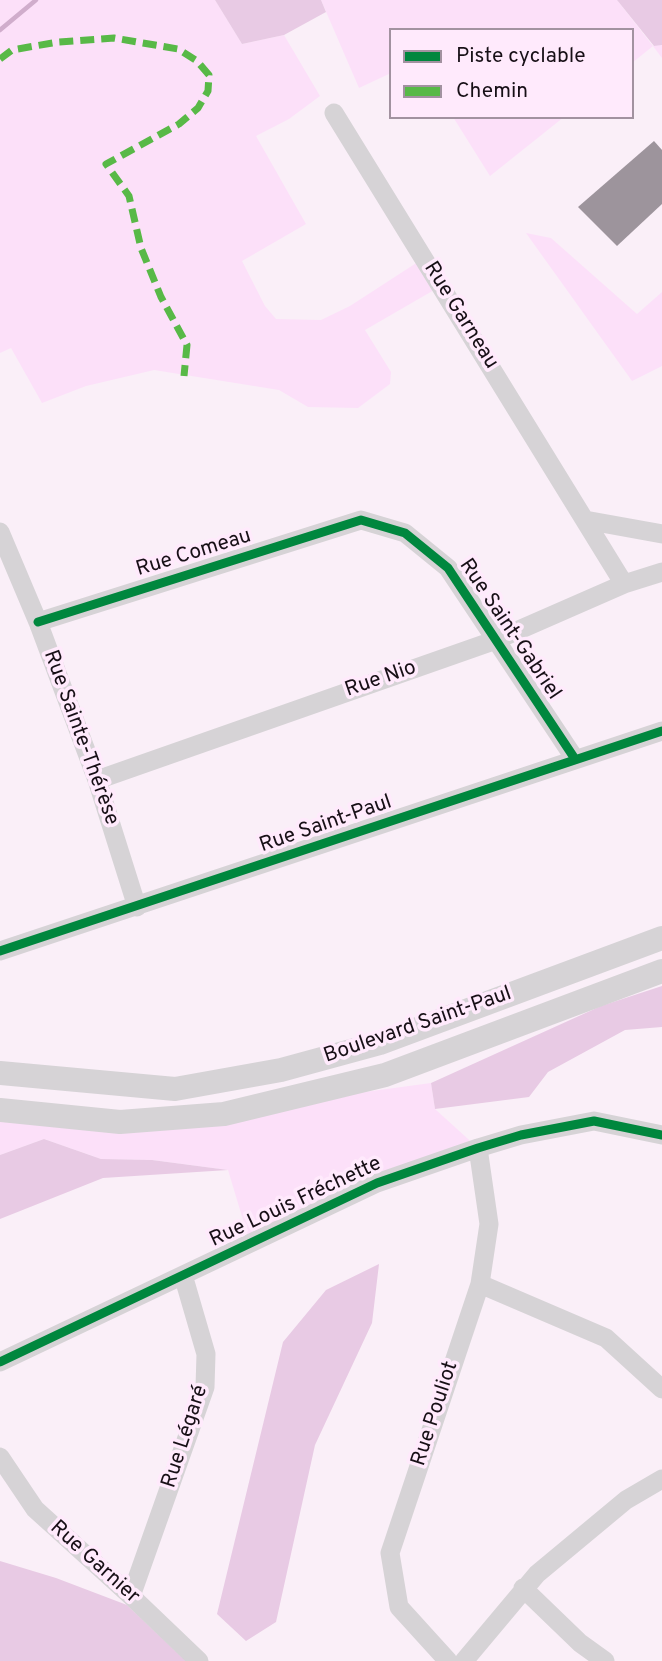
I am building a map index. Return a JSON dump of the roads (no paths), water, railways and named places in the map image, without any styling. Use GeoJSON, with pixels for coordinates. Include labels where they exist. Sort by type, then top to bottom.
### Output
{"type":"FeatureCollection","features":[{"type":"Feature","properties":{"kind":"main road","name":"Boulevard Saint-Paul"},"geometry":{"type":"LineString","coordinates":[[0,1073],[175,1089],[281,1070],[380,1043],[662,938]]}},
{"type":"Feature","properties":{"kind":"main road","name":"Boulevard Saint-Paul"},"geometry":{"type":"LineString","coordinates":[[0,1110],[120,1122],[224,1114],[385,1075],[662,971]]}},
{"type":"Feature","properties":{"kind":"street","name":"Rue Garneau"},"geometry":{"type":"LineString","coordinates":[[334,113],[624,584]]}},
{"type":"Feature","properties":{"kind":"street","name":"Rue Comeau"},"geometry":{"type":"LineString","coordinates":[[38,622],[361,520]]}},
{"type":"Feature","properties":{"kind":"street","name":"Rue Saint-Gabriel"},"geometry":{"type":"LineString","coordinates":[[361,520],[405,533],[448,568],[575,760]]}},
{"type":"Feature","properties":{"kind":"street"},"geometry":{"type":"LineString","coordinates":[[585,520],[662,534]]}},
{"type":"Feature","properties":{"kind":"street","name":"Rue Sainte-Thérèse"},"geometry":{"type":"LineString","coordinates":[[0,532],[38,622],[97,780],[137,907]]}},
{"type":"Feature","properties":{"kind":"street","name":"Rue Nio"},"geometry":{"type":"LineString","coordinates":[[97,780],[496,640],[624,584],[662,572]]}},
{"type":"Feature","properties":{"kind":"street","name":"Rue Saint-Paul"},"geometry":{"type":"LineString","coordinates":[[0,951],[662,731]]}},
{"type":"Feature","properties":{"kind":"street","name":"Rue Louis Fréchette"},"geometry":{"type":"LineString","coordinates":[[0,1362],[377,1183],[478,1148],[521,1135],[594,1121],[662,1135]]}},
{"type":"Feature","properties":{"kind":"street","name":"Rue Pouliot"},"geometry":{"type":"LineString","coordinates":[[448,1661],[399,1607],[390,1553],[480,1284],[488,1224],[478,1148]]}},
{"type":"Feature","properties":{"kind":"street","name":"Rue Légaré"},"geometry":{"type":"LineString","coordinates":[[131,1596],[205,1387],[206,1354],[183,1275]]}},
{"type":"Feature","properties":{"kind":"street"},"geometry":{"type":"LineString","coordinates":[[480,1284],[606,1338],[662,1389]]}},
{"type":"Feature","properties":{"kind":"street","name":"Rue Garnier"},"geometry":{"type":"LineString","coordinates":[[0,1457],[35,1509],[198,1661]]}},
{"type":"Feature","properties":{"kind":"street"},"geometry":{"type":"LineString","coordinates":[[464,1661],[537,1574],[626,1500],[662,1479]]}},
{"type":"Feature","properties":{"kind":"street"},"geometry":{"type":"LineString","coordinates":[[523,1588],[580,1643],[605,1661]]}},
{"type":"Feature","properties":{"kind":"waterway"},"geometry":{"type":"LineString","coordinates":[[0,30],[36,0]]}}]}
